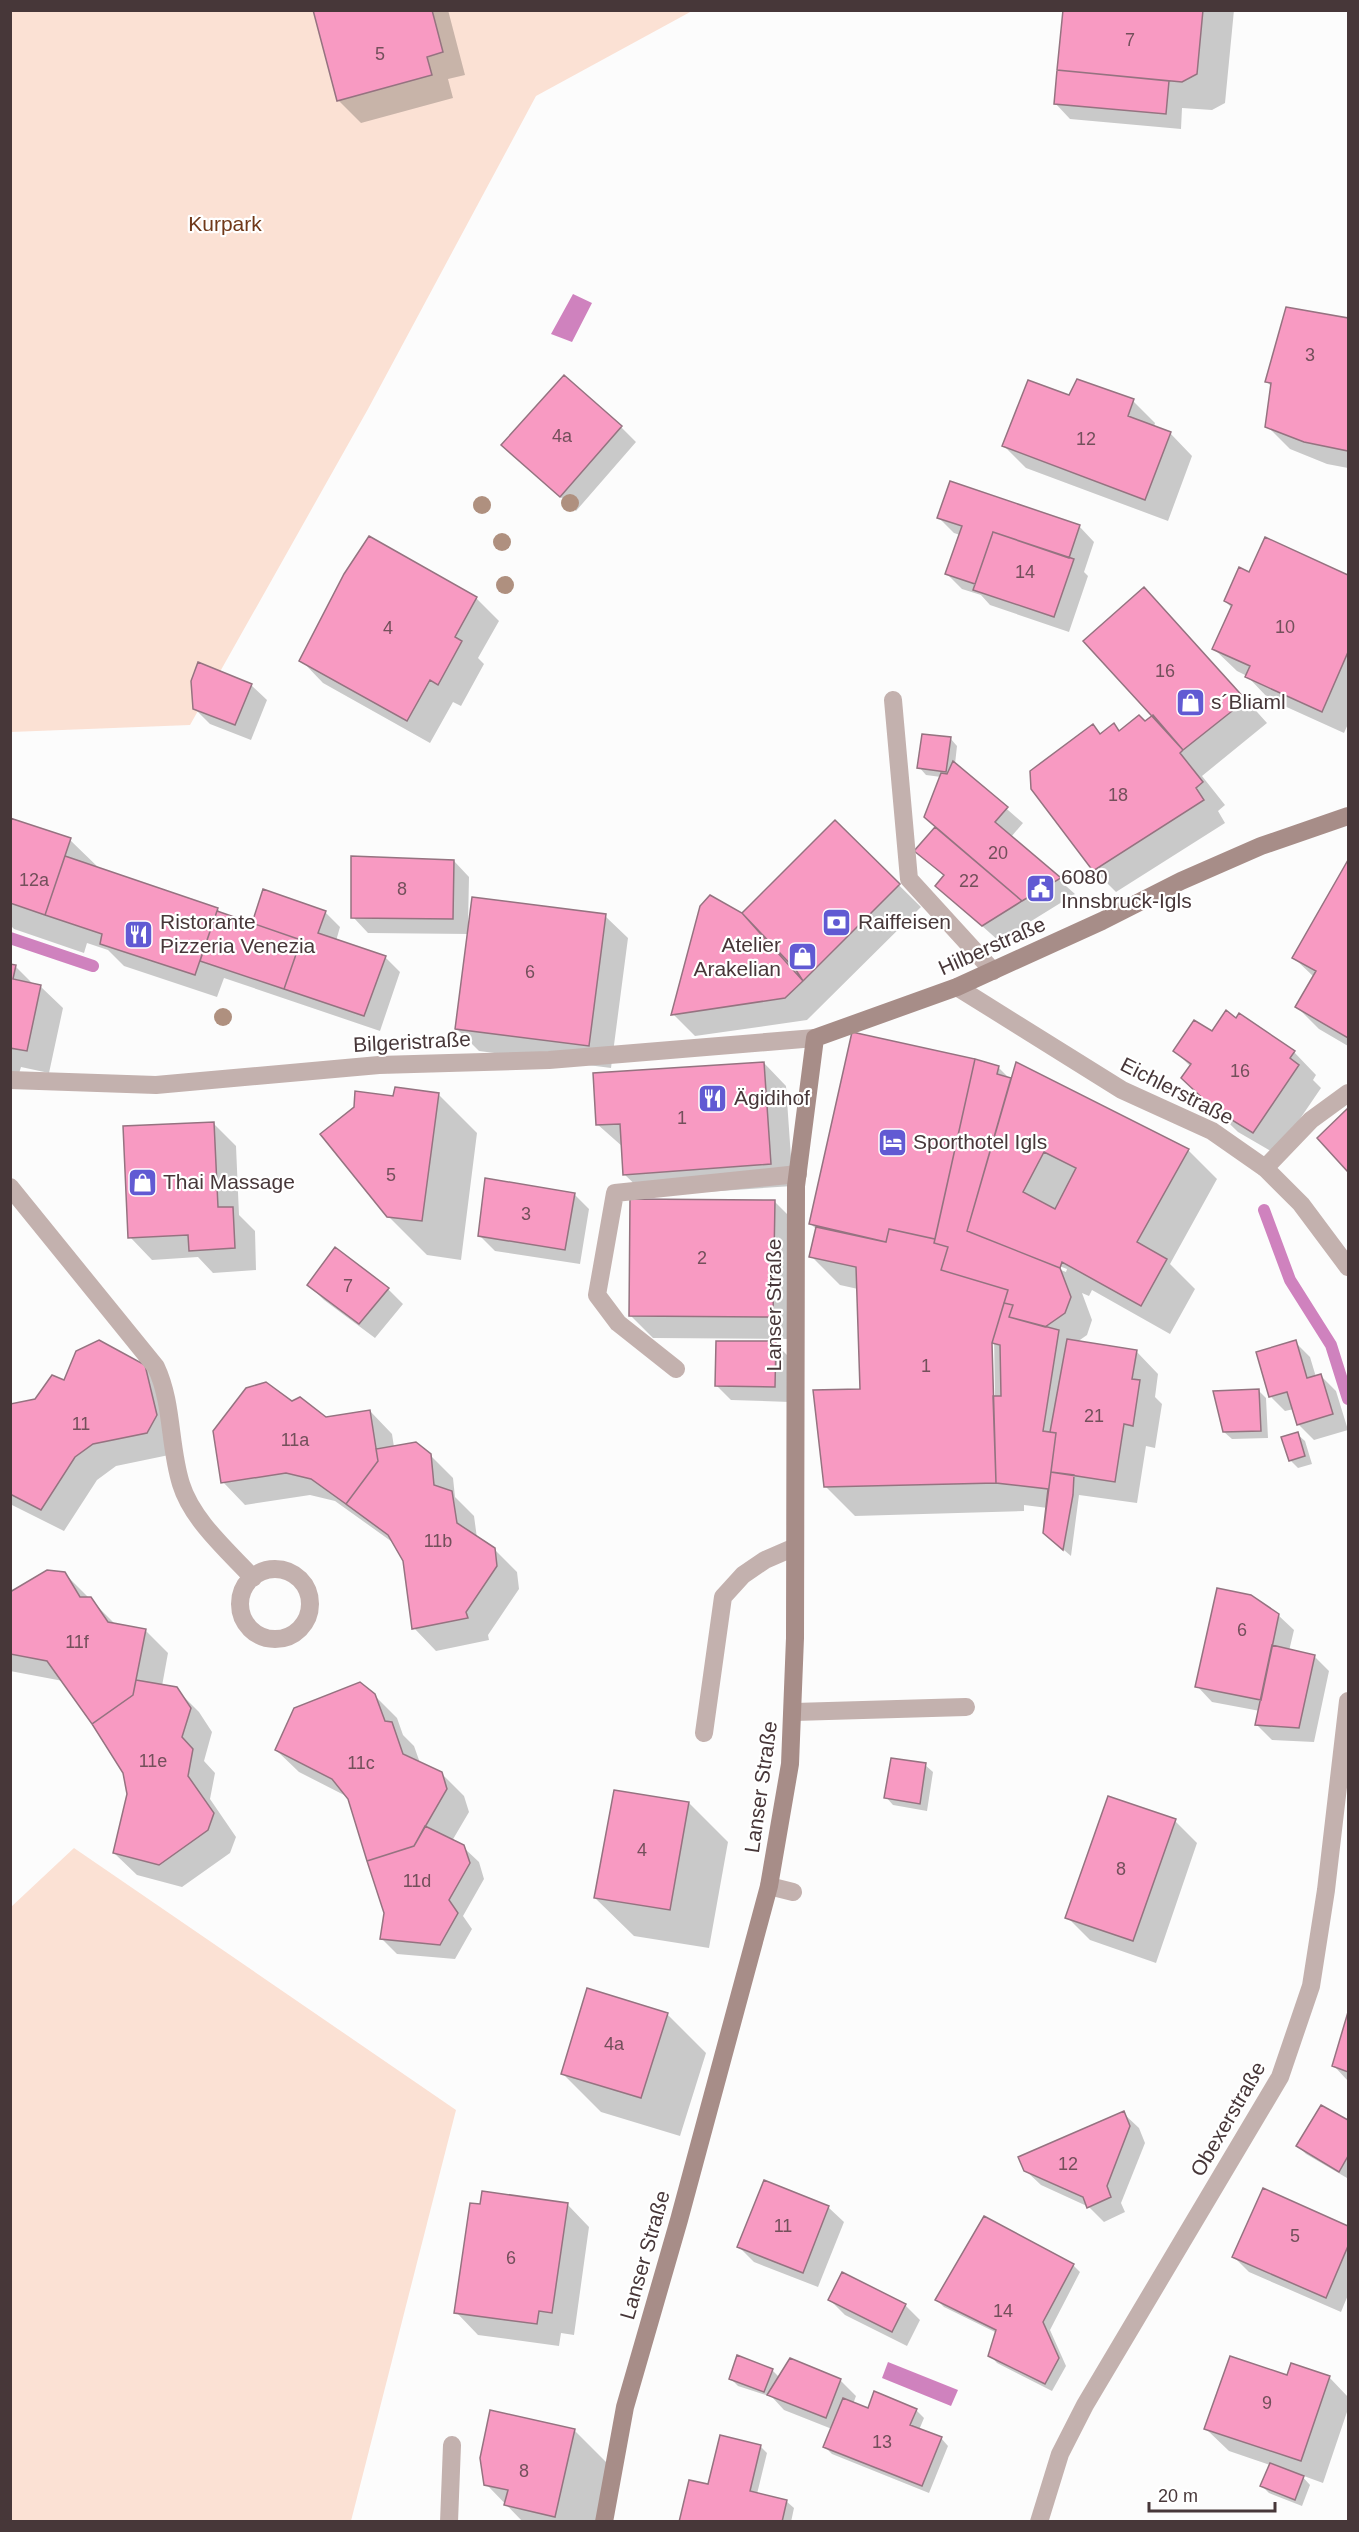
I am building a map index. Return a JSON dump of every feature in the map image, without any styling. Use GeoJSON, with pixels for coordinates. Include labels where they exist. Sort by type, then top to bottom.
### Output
{"type":"FeatureCollection","features":[{"type":"Feature","properties":{"kind":"main road","name":"Hilberstraße"},"geometry":{"type":"LineString","coordinates":[[815,1038],[957,987],[993,972],[1181,880],[1261,846],[1348,816]]}},
{"type":"Feature","properties":{"kind":"main road","name":"Lanser Straße"},"geometry":{"type":"LineString","coordinates":[[604,2522],[625,2407],[679,2220],[769,1886],[790,1764],[794,1712],[798,1174],[815,1038]]}},
{"type":"Feature","properties":{"kind":"street"},"geometry":{"type":"LineString","coordinates":[[893,700],[909,879],[993,972]]}},
{"type":"Feature","properties":{"kind":"street","name":"Eichlerstraße"},"geometry":{"type":"LineString","coordinates":[[957,987],[1122,1090],[1212,1131],[1265,1168],[1301,1204],[1348,1267]]}},
{"type":"Feature","properties":{"kind":"street","name":"Bilgeristraße"},"geometry":{"type":"LineString","coordinates":[[10,1080],[91,1085],[156,1085],[379,1065],[549,1060],[815,1038]]}},
{"type":"Feature","properties":{"kind":"street"},"geometry":{"type":"LineString","coordinates":[[1265,1168],[1311,1120],[1348,1093]]}},
{"type":"Feature","properties":{"kind":"street"},"geometry":{"type":"LineString","coordinates":[[676,1370],[618,1323],[597,1295],[615,1193],[798,1174]]}},
{"type":"Feature","properties":{"kind":"street"},"geometry":{"type":"LineString","coordinates":[[10,1187],[156,1367],[167,1402],[181,1484],[189,1503],[217,1539],[253,1578]]}},
{"type":"Feature","properties":{"kind":"street"},"geometry":{"type":"LineString","coordinates":[[704,1733],[723,1597],[743,1575],[765,1560],[795,1547]]}},
{"type":"Feature","properties":{"kind":"street","name":"Obexerstraße"},"geometry":{"type":"LineString","coordinates":[[1039,2522],[1060,2454],[1085,2405],[1280,2077],[1311,1986],[1326,1890],[1348,1701]]}},
{"type":"Feature","properties":{"kind":"street"},"geometry":{"type":"LineString","coordinates":[[794,1712],[966,1707]]}},
{"type":"Feature","properties":{"kind":"street"},"geometry":{"type":"LineString","coordinates":[[769,1886],[793,1892]]}},
{"type":"Feature","properties":{"kind":"street"},"geometry":{"type":"LineString","coordinates":[[448,2522],[452,2445]]}},
{"type":"Feature","properties":{"kind":"green space","name":"Kurpark"},"geometry":{"type":"Polygon","coordinates":[[[10,11],[692,11],[536,96],[368,409],[190,725],[11,732],[10,11]]]}},
{"type":"Feature","properties":{"kind":"green space"},"geometry":{"type":"Polygon","coordinates":[[[74,1848],[456,2110],[351,2521],[11,2521],[11,1907],[74,1848]]]}},
{"type":"Feature","properties":{"kind":"shaded area"},"geometry":{"type":"Polygon","coordinates":[[[573,294],[592,303],[572,342],[551,334],[573,294]]]}},
{"type":"Feature","properties":{"kind":"shaded area"},"geometry":{"type":"Polygon","coordinates":[[[888,2362],[958,2390],[951,2406],[882,2378],[888,2362]]]}},
{"type":"Feature","properties":{"kind":"building"},"geometry":{"type":"Polygon","coordinates":[[[313,10],[432,10],[443,52],[427,57],[432,75],[337,101],[313,10]]]}},
{"type":"Feature","properties":{"kind":"building"},"geometry":{"type":"Polygon","coordinates":[[[1063,10],[1203,10],[1197,74],[1182,82],[1057,70],[1063,10]]]}},
{"type":"Feature","properties":{"kind":"building"},"geometry":{"type":"Polygon","coordinates":[[[1057,70],[1169,81],[1166,114],[1054,104],[1057,70]]]}},
{"type":"Feature","properties":{"kind":"building"},"geometry":{"type":"Polygon","coordinates":[[[1286,307],[1348,318],[1348,451],[1304,442],[1265,427],[1271,383],[1265,382],[1286,307]]]}},
{"type":"Feature","properties":{"kind":"building"},"geometry":{"type":"Polygon","coordinates":[[[564,375],[622,426],[560,497],[501,445],[564,375]]]}},
{"type":"Feature","properties":{"kind":"building"},"geometry":{"type":"Polygon","coordinates":[[[1077,379],[1134,399],[1128,416],[1171,432],[1145,500],[1002,446],[1028,380],[1069,395],[1077,379]]]}},
{"type":"Feature","properties":{"kind":"building"},"geometry":{"type":"Polygon","coordinates":[[[950,481],[1080,525],[1069,558],[993,532],[975,584],[945,574],[962,526],[937,518],[950,481]]]}},
{"type":"Feature","properties":{"kind":"building"},"geometry":{"type":"Polygon","coordinates":[[[993,532],[1074,559],[1054,617],[973,590],[993,532]]]}},
{"type":"Feature","properties":{"kind":"building"},"geometry":{"type":"Polygon","coordinates":[[[369,536],[477,597],[455,637],[462,641],[438,685],[430,680],[407,721],[299,661],[344,574],[369,536]]]}},
{"type":"Feature","properties":{"kind":"building"},"geometry":{"type":"Polygon","coordinates":[[[1265,537],[1348,575],[1348,652],[1322,712],[1245,677],[1250,666],[1212,649],[1232,605],[1224,601],[1239,567],[1249,572],[1265,537]]]}},
{"type":"Feature","properties":{"kind":"building"},"geometry":{"type":"Polygon","coordinates":[[[1144,587],[1246,700],[1183,750],[1083,641],[1144,587]]]}},
{"type":"Feature","properties":{"kind":"building"},"geometry":{"type":"Polygon","coordinates":[[[198,662],[252,684],[235,725],[193,709],[191,681],[198,662]]]}},
{"type":"Feature","properties":{"kind":"building"},"geometry":{"type":"Polygon","coordinates":[[[1139,715],[1145,721],[1153,715],[1183,750],[1180,753],[1203,782],[1196,788],[1204,800],[1093,871],[1031,789],[1030,771],[1093,724],[1100,734],[1114,723],[1119,731],[1139,715]]]}},
{"type":"Feature","properties":{"kind":"building"},"geometry":{"type":"Polygon","coordinates":[[[922,734],[951,737],[946,772],[917,768],[922,734]]]}},
{"type":"Feature","properties":{"kind":"building"},"geometry":{"type":"Polygon","coordinates":[[[953,761],[1008,807],[995,822],[1061,878],[1022,901],[924,817],[941,773],[947,774],[953,761]]]}},
{"type":"Feature","properties":{"kind":"building"},"geometry":{"type":"Polygon","coordinates":[[[10,818],[71,838],[45,915],[10,903],[10,818]]]}},
{"type":"Feature","properties":{"kind":"building"},"geometry":{"type":"Polygon","coordinates":[[[835,820],[900,884],[803,981],[742,913],[835,820]]]}},
{"type":"Feature","properties":{"kind":"building"},"geometry":{"type":"Polygon","coordinates":[[[935,827],[1022,901],[982,926],[935,886],[944,875],[914,851],[935,827]]]}},
{"type":"Feature","properties":{"kind":"building"},"geometry":{"type":"Polygon","coordinates":[[[65,856],[218,908],[195,975],[100,944],[102,934],[45,915],[65,856]]]}},
{"type":"Feature","properties":{"kind":"building"},"geometry":{"type":"Polygon","coordinates":[[[351,856],[454,860],[453,919],[351,918],[351,856]]]}},
{"type":"Feature","properties":{"kind":"building"},"geometry":{"type":"Polygon","coordinates":[[[1348,860],[1348,1038],[1295,1007],[1316,971],[1292,958],[1348,860]]]}},
{"type":"Feature","properties":{"kind":"building"},"geometry":{"type":"Polygon","coordinates":[[[263,889],[326,911],[318,933],[386,956],[364,1016],[284,989],[301,940],[252,923],[263,889]]]}},
{"type":"Feature","properties":{"kind":"building"},"geometry":{"type":"Polygon","coordinates":[[[710,895],[742,913],[796,970],[803,981],[785,998],[671,1015],[700,906],[710,895]]]}},
{"type":"Feature","properties":{"kind":"building"},"geometry":{"type":"Polygon","coordinates":[[[472,897],[606,914],[589,1046],[455,1029],[472,897]]]}},
{"type":"Feature","properties":{"kind":"building"},"geometry":{"type":"Polygon","coordinates":[[[217,911],[301,940],[284,989],[200,961],[217,911]]]}},
{"type":"Feature","properties":{"kind":"building"},"geometry":{"type":"Polygon","coordinates":[[[10,964],[16,965],[13,979],[41,985],[27,1051],[10,1048],[10,964]]]}},
{"type":"Feature","properties":{"kind":"building"},"geometry":{"type":"Polygon","coordinates":[[[1226,1010],[1236,1018],[1239,1013],[1295,1051],[1290,1058],[1299,1065],[1253,1133],[1214,1109],[1181,1078],[1191,1064],[1173,1051],[1194,1020],[1212,1031],[1226,1010]]]}},
{"type":"Feature","properties":{"kind":"building","name":"Sporthotel Igls"},"geometry":{"type":"Polygon","coordinates":[[[852,1032],[975,1059],[935,1239],[889,1229],[886,1242],[809,1224],[852,1032]]]}},
{"type":"Feature","properties":{"kind":"building"},"geometry":{"type":"Polygon","coordinates":[[[975,1059],[999,1066],[997,1074],[1011,1078],[967,1231],[1060,1268],[1071,1297],[1065,1313],[1045,1327],[1009,1317],[1013,1305],[1004,1303],[1008,1290],[941,1270],[948,1247],[934,1243],[975,1059]]]}},
{"type":"Feature","properties":{"kind":"building"},"geometry":{"type":"Polygon","coordinates":[[[764,1062],[771,1164],[623,1175],[620,1124],[596,1125],[593,1073],[764,1062]]]}},
{"type":"Feature","properties":{"kind":"building"},"geometry":{"type":"Polygon","coordinates":[[[1016,1062],[1189,1149],[1137,1242],[1167,1259],[1141,1306],[1062,1262],[1060,1268],[967,1231],[1016,1062]],[[1044,1152],[1023,1192],[1055,1209],[1076,1168],[1044,1152]]]}},
{"type":"Feature","properties":{"kind":"building"},"geometry":{"type":"Polygon","coordinates":[[[395,1087],[439,1093],[422,1221],[387,1217],[320,1134],[354,1107],[355,1091],[393,1096],[395,1087]]]}},
{"type":"Feature","properties":{"kind":"building"},"geometry":{"type":"Polygon","coordinates":[[[1348,1108],[1348,1172],[1317,1138],[1348,1108]]]}},
{"type":"Feature","properties":{"kind":"building"},"geometry":{"type":"Polygon","coordinates":[[[214,1122],[218,1207],[233,1207],[235,1248],[189,1251],[188,1235],[128,1238],[123,1126],[214,1122]]]}},
{"type":"Feature","properties":{"kind":"building"},"geometry":{"type":"Polygon","coordinates":[[[485,1178],[575,1193],[565,1250],[478,1236],[485,1178]]]}},
{"type":"Feature","properties":{"kind":"building"},"geometry":{"type":"Polygon","coordinates":[[[630,1199],[775,1200],[773,1317],[629,1316],[630,1199]]]}},
{"type":"Feature","properties":{"kind":"building"},"geometry":{"type":"Polygon","coordinates":[[[816,1227],[886,1242],[889,1229],[935,1239],[934,1243],[948,1247],[941,1270],[1008,1290],[992,1343],[996,1483],[824,1487],[813,1390],[860,1389],[856,1267],[809,1257],[816,1227]]]}},
{"type":"Feature","properties":{"kind":"building"},"geometry":{"type":"Polygon","coordinates":[[[335,1247],[389,1288],[359,1324],[307,1285],[335,1247]]]}},
{"type":"Feature","properties":{"kind":"building"},"geometry":{"type":"Polygon","coordinates":[[[1004,1303],[1013,1305],[1009,1317],[1059,1330],[1043,1431],[1056,1433],[1043,1533],[1048,1489],[996,1483],[993,1396],[1001,1396],[1000,1345],[992,1343],[1004,1303]]]}},
{"type":"Feature","properties":{"kind":"building"},"geometry":{"type":"Polygon","coordinates":[[[1067,1339],[1137,1350],[1132,1379],[1140,1380],[1133,1426],[1124,1424],[1115,1482],[1051,1472],[1056,1433],[1050,1432],[1067,1339]]]}},
{"type":"Feature","properties":{"kind":"building"},"geometry":{"type":"Polygon","coordinates":[[[99,1340],[145,1365],[157,1415],[147,1433],[93,1444],[75,1457],[41,1510],[10,1494],[10,1404],[35,1399],[52,1375],[64,1380],[76,1351],[99,1340]]]}},
{"type":"Feature","properties":{"kind":"building"},"geometry":{"type":"Polygon","coordinates":[[[1296,1340],[1307,1378],[1321,1374],[1333,1414],[1297,1425],[1287,1392],[1269,1397],[1256,1352],[1296,1340]]]}},
{"type":"Feature","properties":{"kind":"building"},"geometry":{"type":"Polygon","coordinates":[[[716,1341],[776,1341],[775,1387],[715,1386],[716,1341]]]}},
{"type":"Feature","properties":{"kind":"building"},"geometry":{"type":"Polygon","coordinates":[[[266,1382],[292,1401],[300,1397],[326,1417],[370,1410],[378,1461],[346,1504],[311,1479],[286,1473],[221,1483],[213,1431],[246,1388],[266,1382]]]}},
{"type":"Feature","properties":{"kind":"building"},"geometry":{"type":"Polygon","coordinates":[[[1259,1389],[1261,1431],[1223,1432],[1213,1391],[1259,1389]]]}},
{"type":"Feature","properties":{"kind":"building"},"geometry":{"type":"Polygon","coordinates":[[[1298,1432],[1305,1456],[1289,1461],[1281,1437],[1298,1432]]]}},
{"type":"Feature","properties":{"kind":"building"},"geometry":{"type":"Polygon","coordinates":[[[416,1442],[431,1454],[434,1485],[452,1491],[457,1523],[495,1548],[497,1566],[466,1612],[468,1618],[412,1629],[403,1561],[388,1535],[346,1504],[378,1461],[376,1449],[416,1442]]]}},
{"type":"Feature","properties":{"kind":"building"},"geometry":{"type":"Polygon","coordinates":[[[1051,1472],[1074,1475],[1073,1495],[1063,1550],[1043,1533],[1051,1472]]]}},
{"type":"Feature","properties":{"kind":"building"},"geometry":{"type":"Polygon","coordinates":[[[47,1570],[65,1572],[80,1597],[91,1597],[108,1622],[146,1629],[133,1695],[92,1724],[47,1661],[10,1654],[10,1592],[47,1570]]]}},
{"type":"Feature","properties":{"kind":"building"},"geometry":{"type":"Polygon","coordinates":[[[1217,1588],[1251,1595],[1279,1614],[1261,1700],[1195,1687],[1217,1588]]]}},
{"type":"Feature","properties":{"kind":"building"},"geometry":{"type":"Polygon","coordinates":[[[1272,1645],[1315,1655],[1299,1728],[1255,1725],[1272,1645]]]}},
{"type":"Feature","properties":{"kind":"building"},"geometry":{"type":"Polygon","coordinates":[[[136,1680],[177,1687],[191,1708],[182,1737],[193,1749],[188,1776],[214,1813],[208,1830],[159,1865],[113,1853],[127,1794],[123,1773],[92,1724],[133,1695],[136,1680]]]}},
{"type":"Feature","properties":{"kind":"building"},"geometry":{"type":"Polygon","coordinates":[[[360,1682],[375,1694],[385,1721],[392,1722],[403,1754],[442,1772],[447,1789],[414,1846],[367,1861],[348,1799],[332,1779],[275,1750],[294,1708],[360,1682]]]}},
{"type":"Feature","properties":{"kind":"building"},"geometry":{"type":"Polygon","coordinates":[[[891,1758],[926,1763],[920,1804],[884,1798],[891,1758]]]}},
{"type":"Feature","properties":{"kind":"building"},"geometry":{"type":"Polygon","coordinates":[[[614,1790],[689,1802],[670,1910],[594,1898],[614,1790]]]}},
{"type":"Feature","properties":{"kind":"building"},"geometry":{"type":"Polygon","coordinates":[[[1108,1796],[1176,1819],[1133,1941],[1065,1918],[1108,1796]]]}},
{"type":"Feature","properties":{"kind":"building"},"geometry":{"type":"Polygon","coordinates":[[[425,1826],[464,1845],[470,1863],[449,1900],[458,1913],[440,1945],[380,1939],[384,1913],[367,1861],[414,1846],[425,1826]]]}},
{"type":"Feature","properties":{"kind":"building"},"geometry":{"type":"Polygon","coordinates":[[[587,1988],[668,2013],[641,2098],[561,2074],[587,1988]]]}},
{"type":"Feature","properties":{"kind":"building"},"geometry":{"type":"Polygon","coordinates":[[[1348,2012],[1348,2072],[1332,2066],[1348,2012]]]}},
{"type":"Feature","properties":{"kind":"building"},"geometry":{"type":"Polygon","coordinates":[[[1321,2105],[1348,2120],[1348,2156],[1339,2172],[1296,2146],[1321,2105]]]}},
{"type":"Feature","properties":{"kind":"building"},"geometry":{"type":"Polygon","coordinates":[[[1124,2111],[1130,2126],[1107,2186],[1111,2197],[1087,2208],[1083,2197],[1024,2171],[1018,2157],[1124,2111]]]}},
{"type":"Feature","properties":{"kind":"building"},"geometry":{"type":"Polygon","coordinates":[[[764,2180],[829,2206],[803,2273],[737,2247],[764,2180]]]}},
{"type":"Feature","properties":{"kind":"building"},"geometry":{"type":"Polygon","coordinates":[[[1263,2188],[1348,2226],[1348,2246],[1326,2298],[1232,2257],[1263,2188]]]}},
{"type":"Feature","properties":{"kind":"building"},"geometry":{"type":"Polygon","coordinates":[[[482,2191],[568,2203],[552,2313],[539,2311],[537,2324],[454,2313],[470,2203],[480,2204],[482,2191]]]}},
{"type":"Feature","properties":{"kind":"building"},"geometry":{"type":"Polygon","coordinates":[[[984,2216],[1074,2264],[1043,2322],[1059,2358],[1045,2384],[988,2356],[996,2330],[935,2300],[984,2216]]]}},
{"type":"Feature","properties":{"kind":"building"},"geometry":{"type":"Polygon","coordinates":[[[842,2272],[906,2304],[892,2332],[828,2300],[842,2272]]]}},
{"type":"Feature","properties":{"kind":"building"},"geometry":{"type":"Polygon","coordinates":[[[737,2355],[773,2369],[764,2392],[729,2379],[737,2355]]]}},
{"type":"Feature","properties":{"kind":"building"},"geometry":{"type":"Polygon","coordinates":[[[1230,2356],[1287,2375],[1291,2363],[1330,2376],[1301,2461],[1204,2429],[1230,2356]]]}},
{"type":"Feature","properties":{"kind":"building"},"geometry":{"type":"Polygon","coordinates":[[[790,2358],[841,2379],[826,2418],[767,2395],[790,2358]]]}},
{"type":"Feature","properties":{"kind":"building"},"geometry":{"type":"Polygon","coordinates":[[[874,2391],[917,2409],[910,2425],[942,2437],[922,2486],[823,2447],[843,2398],[868,2408],[874,2391]]]}},
{"type":"Feature","properties":{"kind":"building"},"geometry":{"type":"Polygon","coordinates":[[[490,2410],[575,2429],[555,2517],[504,2505],[508,2490],[484,2485],[480,2458],[490,2410]]]}},
{"type":"Feature","properties":{"kind":"building"},"geometry":{"type":"Polygon","coordinates":[[[720,2435],[761,2445],[750,2491],[787,2500],[782,2522],[679,2522],[689,2480],[708,2484],[720,2435]]]}},
{"type":"Feature","properties":{"kind":"building"},"geometry":{"type":"Polygon","coordinates":[[[1270,2463],[1304,2476],[1295,2500],[1260,2486],[1270,2463]]]}},
{"type":"Feature","properties":{"kind":"waterway"},"geometry":{"type":"LineString","coordinates":[[10,938],[93,966]]}},
{"type":"Feature","properties":{"kind":"waterway"},"geometry":{"type":"LineString","coordinates":[[1264,1210],[1290,1280],[1331,1345],[1348,1399]]}},
{"type":"Feature","properties":{"kind":"place","name":"s´Bliaml"},"geometry":{"type":"Point","coordinates":[1190,702]}},
{"type":"Feature","properties":{"kind":"place","name":"6080 Innsbruck-Igls"},"geometry":{"type":"Point","coordinates":[1040,889]}},
{"type":"Feature","properties":{"kind":"place","name":"Raiffeisen"},"geometry":{"type":"Point","coordinates":[837,922]}},
{"type":"Feature","properties":{"kind":"place","name":"Ristorante Pizzeria Venezia"},"geometry":{"type":"Point","coordinates":[139,934]}},
{"type":"Feature","properties":{"kind":"place","name":"Atelier Arakelian"},"geometry":{"type":"Point","coordinates":[802,957]}},
{"type":"Feature","properties":{"kind":"place","name":"Ägidihof"},"geometry":{"type":"Point","coordinates":[713,1098]}},
{"type":"Feature","properties":{"kind":"place","name":"Sporthotel Igls"},"geometry":{"type":"Point","coordinates":[892,1142]}},
{"type":"Feature","properties":{"kind":"place","name":"Thai Massage"},"geometry":{"type":"Point","coordinates":[142,1182]}}]}
